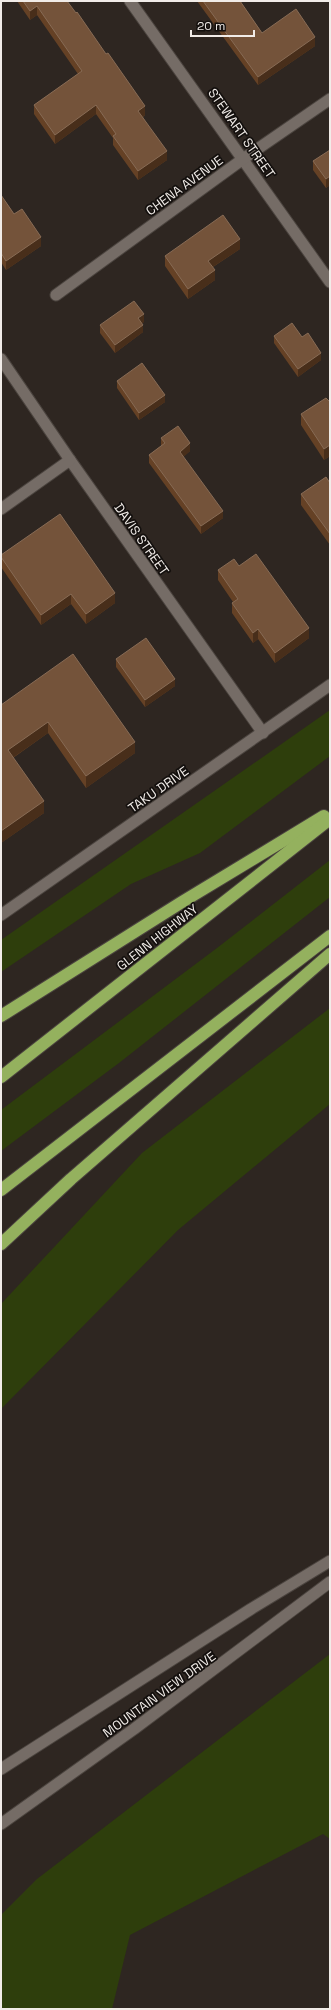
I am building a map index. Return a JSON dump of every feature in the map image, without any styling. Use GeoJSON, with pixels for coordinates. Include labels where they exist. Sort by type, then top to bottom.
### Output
{"type":"FeatureCollection","features":[{"type":"Feature","properties":{"kind":"highway"},"geometry":{"type":"LineString","coordinates":[[1,1016],[182,902],[330,812]]}},
{"type":"Feature","properties":{"kind":"highway","name":"GLENN HIGHWAY"},"geometry":{"type":"LineString","coordinates":[[1,1077],[330,819]]}},
{"type":"Feature","properties":{"kind":"highway"},"geometry":{"type":"LineString","coordinates":[[1,1190],[330,936]]}},
{"type":"Feature","properties":{"kind":"highway"},"geometry":{"type":"LineString","coordinates":[[1,1244],[71,1179],[330,954]]}},
{"type":"Feature","properties":{"kind":"street","name":"STEWART STREET"},"geometry":{"type":"LineString","coordinates":[[130,1],[330,282]]}},
{"type":"Feature","properties":{"kind":"street","name":"CHENA AVENUE"},"geometry":{"type":"LineString","coordinates":[[56,295],[243,159],[330,99]]}},
{"type":"Feature","properties":{"kind":"street","name":"DAVIS STREET"},"geometry":{"type":"LineString","coordinates":[[1,359],[70,460],[263,733]]}},
{"type":"Feature","properties":{"kind":"street"},"geometry":{"type":"LineString","coordinates":[[1,509],[70,460]]}},
{"type":"Feature","properties":{"kind":"street","name":"TAKU DRIVE"},"geometry":{"type":"LineString","coordinates":[[1,915],[330,685]]}},
{"type":"Feature","properties":{"kind":"street","name":"MOUNTAIN VIEW DRIVE"},"geometry":{"type":"LineString","coordinates":[[1,1769],[244,1613],[330,1561]]}},
{"type":"Feature","properties":{"kind":"street","name":"MOUNTAIN VIEW DRIVE"},"geometry":{"type":"LineString","coordinates":[[1,1824],[141,1724],[330,1582]]}},
{"type":"Feature","properties":{"kind":"green space"},"geometry":{"type":"Polygon","coordinates":[[[330,710],[330,756],[200,853],[131,884],[1,972],[1,940],[330,710]]]}},
{"type":"Feature","properties":{"kind":"green space"},"geometry":{"type":"Polygon","coordinates":[[[330,860],[330,897],[119,1063],[1,1151],[1,1110],[217,948],[330,860]]]}},
{"type":"Feature","properties":{"kind":"green space"},"geometry":{"type":"Polygon","coordinates":[[[330,1008],[330,1104],[178,1230],[2,1408],[1,1304],[142,1153],[330,1008]]]}},
{"type":"Feature","properties":{"kind":"green space"},"geometry":{"type":"Polygon","coordinates":[[[330,1654],[330,1839],[323,1834],[130,1935],[112,2009],[1,2009],[1,1915],[37,1879],[330,1654]]]}},
{"type":"Feature","properties":{"kind":"building"},"geometry":{"type":"Polygon","coordinates":[[[23,1],[67,1],[76,13],[77,12],[106,54],[108,53],[145,106],[138,111],[167,151],[138,171],[113,136],[116,134],[96,105],[55,135],[34,105],[82,71],[37,6],[30,11],[23,1]]]}},
{"type":"Feature","properties":{"kind":"building"},"geometry":{"type":"Polygon","coordinates":[[[203,1],[240,1],[262,33],[296,9],[315,37],[258,77],[203,1]]]}},
{"type":"Feature","properties":{"kind":"building"},"geometry":{"type":"Polygon","coordinates":[[[330,150],[330,176],[326,179],[313,161],[330,150]]]}},
{"type":"Feature","properties":{"kind":"building"},"geometry":{"type":"Polygon","coordinates":[[[1,195],[14,214],[22,209],[41,237],[6,261],[1,253],[1,195]]]}},
{"type":"Feature","properties":{"kind":"building"},"geometry":{"type":"Polygon","coordinates":[[[223,215],[240,239],[208,261],[215,270],[188,289],[165,256],[223,215]]]}},
{"type":"Feature","properties":{"kind":"building"},"geometry":{"type":"Polygon","coordinates":[[[134,301],[144,314],[138,318],[143,325],[115,345],[100,325],[134,301]]]}},
{"type":"Feature","properties":{"kind":"building"},"geometry":{"type":"Polygon","coordinates":[[[292,323],[302,337],[308,333],[321,353],[298,369],[274,336],[292,323]]]}},
{"type":"Feature","properties":{"kind":"building"},"geometry":{"type":"Polygon","coordinates":[[[142,363],[165,395],[139,413],[117,381],[142,363]]]}},
{"type":"Feature","properties":{"kind":"building"},"geometry":{"type":"Polygon","coordinates":[[[326,398],[330,402],[330,445],[324,449],[301,414],[326,398]]]}},
{"type":"Feature","properties":{"kind":"building"},"geometry":{"type":"Polygon","coordinates":[[[178,426],[190,443],[180,452],[223,511],[201,526],[149,455],[165,443],[161,438],[178,426]]]}},
{"type":"Feature","properties":{"kind":"building"},"geometry":{"type":"Polygon","coordinates":[[[326,477],[330,483],[330,534],[301,494],[326,477]]]}},
{"type":"Feature","properties":{"kind":"building"},"geometry":{"type":"Polygon","coordinates":[[[60,514],[115,593],[86,614],[71,594],[41,615],[1,557],[1,555],[60,514]]]}},
{"type":"Feature","properties":{"kind":"building"},"geometry":{"type":"Polygon","coordinates":[[[256,554],[309,628],[275,653],[258,629],[253,633],[232,603],[238,599],[218,570],[234,559],[239,566],[256,554]]]}},
{"type":"Feature","properties":{"kind":"building"},"geometry":{"type":"Polygon","coordinates":[[[146,638],[175,679],[145,700],[116,659],[146,638]]]}},
{"type":"Feature","properties":{"kind":"building"},"geometry":{"type":"Polygon","coordinates":[[[73,654],[135,742],[86,776],[48,722],[8,750],[44,801],[1,831],[1,705],[73,654]]]}}]}
